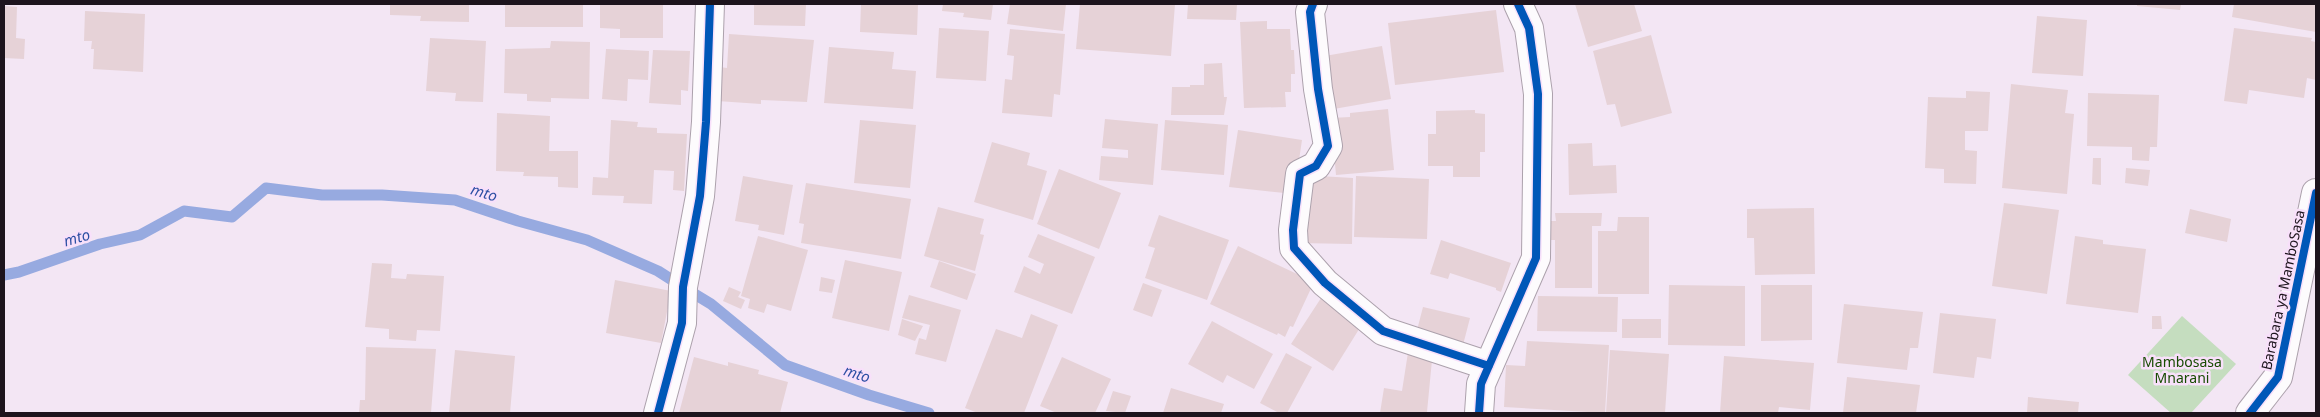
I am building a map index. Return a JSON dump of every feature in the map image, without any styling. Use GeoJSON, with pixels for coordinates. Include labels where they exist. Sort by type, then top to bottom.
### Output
{"type":"FeatureCollection","features":[{"type":"Feature","properties":{"kind":"street"},"geometry":{"type":"LineString","coordinates":[[658,413],[682,323],[683,286],[700,196],[706,122],[710,4]]}},
{"type":"Feature","properties":{"kind":"street"},"geometry":{"type":"LineString","coordinates":[[1313,4],[1310,12],[1318,89],[1328,146],[1316,166],[1300,174],[1293,230],[1294,248],[1325,284],[1383,331],[1489,366]]}},
{"type":"Feature","properties":{"kind":"street"},"geometry":{"type":"LineString","coordinates":[[1480,413],[1481,384],[1536,258],[1538,94],[1529,28],[1518,4]]}},
{"type":"Feature","properties":{"kind":"street","name":"Barabara ya MamboSasa"},"geometry":{"type":"LineString","coordinates":[[2250,413],[2278,378],[2316,193]]}},
{"type":"Feature","properties":{"kind":"green space","name":"Mambosasa Mnarani"},"geometry":{"type":"Polygon","coordinates":[[[2182,316],[2236,364],[2191,413],[2171,413],[2128,375],[2182,316]]]}},
{"type":"Feature","properties":{"kind":"building"},"geometry":{"type":"Polygon","coordinates":[[[390,4],[469,4],[469,22],[420,21],[421,16],[390,15],[390,4]]]}},
{"type":"Feature","properties":{"kind":"building"},"geometry":{"type":"Polygon","coordinates":[[[505,4],[583,4],[583,27],[505,27],[505,4]]]}},
{"type":"Feature","properties":{"kind":"building"},"geometry":{"type":"Polygon","coordinates":[[[600,4],[663,4],[663,38],[620,38],[620,29],[600,28],[600,4]]]}},
{"type":"Feature","properties":{"kind":"building"},"geometry":{"type":"Polygon","coordinates":[[[754,4],[806,4],[805,26],[754,25],[754,4]]]}},
{"type":"Feature","properties":{"kind":"building"},"geometry":{"type":"Polygon","coordinates":[[[861,4],[918,4],[917,35],[860,32],[861,4]]]}},
{"type":"Feature","properties":{"kind":"building"},"geometry":{"type":"Polygon","coordinates":[[[943,4],[993,4],[991,20],[963,17],[964,13],[942,11],[943,4]]]}},
{"type":"Feature","properties":{"kind":"building"},"geometry":{"type":"Polygon","coordinates":[[[1010,4],[1066,4],[1063,31],[1007,24],[1010,4]]]}},
{"type":"Feature","properties":{"kind":"building"},"geometry":{"type":"Polygon","coordinates":[[[1080,4],[1175,4],[1171,56],[1076,49],[1080,4]]]}},
{"type":"Feature","properties":{"kind":"building"},"geometry":{"type":"Polygon","coordinates":[[[1188,4],[1237,4],[1236,20],[1187,19],[1188,4]]]}},
{"type":"Feature","properties":{"kind":"building"},"geometry":{"type":"Polygon","coordinates":[[[1575,4],[1634,4],[1642,31],[1588,47],[1575,4]]]}},
{"type":"Feature","properties":{"kind":"building"},"geometry":{"type":"Polygon","coordinates":[[[2137,4],[2181,4],[2180,10],[2137,6],[2137,4]]]}},
{"type":"Feature","properties":{"kind":"building"},"geometry":{"type":"Polygon","coordinates":[[[2234,4],[2316,4],[2316,32],[2232,17],[2234,4]]]}},
{"type":"Feature","properties":{"kind":"building"},"geometry":{"type":"Polygon","coordinates":[[[4,6],[17,7],[16,38],[25,39],[24,59],[4,58],[4,6]]]}},
{"type":"Feature","properties":{"kind":"building"},"geometry":{"type":"Polygon","coordinates":[[[1496,10],[1504,72],[1395,85],[1388,23],[1496,10]]]}},
{"type":"Feature","properties":{"kind":"building"},"geometry":{"type":"Polygon","coordinates":[[[85,11],[145,14],[143,72],[93,69],[94,49],[91,49],[92,41],[84,41],[85,11]]]}},
{"type":"Feature","properties":{"kind":"building"},"geometry":{"type":"Polygon","coordinates":[[[2037,16],[2087,20],[2083,76],[2032,73],[2037,16]]]}},
{"type":"Feature","properties":{"kind":"building"},"geometry":{"type":"Polygon","coordinates":[[[1267,21],[1267,29],[1290,29],[1291,50],[1294,50],[1295,74],[1291,74],[1291,92],[1285,92],[1286,107],[1244,108],[1240,22],[1267,21]]]}},
{"type":"Feature","properties":{"kind":"building"},"geometry":{"type":"Polygon","coordinates":[[[939,28],[989,31],[986,81],[936,78],[939,28]]]}},
{"type":"Feature","properties":{"kind":"building"},"geometry":{"type":"Polygon","coordinates":[[[2234,28],[2312,38],[2311,41],[2316,42],[2316,80],[2307,78],[2304,98],[2249,90],[2247,104],[2224,101],[2234,28]]]}},
{"type":"Feature","properties":{"kind":"building"},"geometry":{"type":"Polygon","coordinates":[[[1010,29],[1065,34],[1060,95],[1054,94],[1052,117],[1002,113],[1005,79],[1012,80],[1014,56],[1007,55],[1010,29]]]}},
{"type":"Feature","properties":{"kind":"building"},"geometry":{"type":"Polygon","coordinates":[[[729,34],[814,40],[807,102],[761,100],[761,104],[717,101],[720,67],[727,68],[729,34]]]}},
{"type":"Feature","properties":{"kind":"building"},"geometry":{"type":"Polygon","coordinates":[[[1651,35],[1672,113],[1621,127],[1615,104],[1607,105],[1593,51],[1651,35]]]}},
{"type":"Feature","properties":{"kind":"building"},"geometry":{"type":"Polygon","coordinates":[[[430,38],[486,41],[483,102],[455,101],[456,93],[426,91],[430,38]]]}},
{"type":"Feature","properties":{"kind":"building"},"geometry":{"type":"Polygon","coordinates":[[[551,41],[590,42],[589,99],[551,98],[551,102],[527,101],[527,94],[504,93],[505,49],[550,48],[551,41]]]}},
{"type":"Feature","properties":{"kind":"building"},"geometry":{"type":"Polygon","coordinates":[[[1382,46],[1391,99],[1328,110],[1319,57],[1382,46]]]}},
{"type":"Feature","properties":{"kind":"building"},"geometry":{"type":"Polygon","coordinates":[[[829,47],[894,52],[892,69],[916,71],[913,109],[824,103],[829,47]]]}},
{"type":"Feature","properties":{"kind":"building"},"geometry":{"type":"Polygon","coordinates":[[[606,49],[649,51],[648,80],[628,79],[627,101],[602,99],[606,49]]]}},
{"type":"Feature","properties":{"kind":"building"},"geometry":{"type":"Polygon","coordinates":[[[653,50],[690,51],[688,91],[681,90],[681,105],[649,103],[653,50]]]}},
{"type":"Feature","properties":{"kind":"building"},"geometry":{"type":"Polygon","coordinates":[[[1222,63],[1224,97],[1227,97],[1224,115],[1171,115],[1172,87],[1204,85],[1204,64],[1222,63]]]}},
{"type":"Feature","properties":{"kind":"building"},"geometry":{"type":"Polygon","coordinates":[[[2011,84],[2068,90],[2065,113],[2074,114],[2067,194],[2002,188],[2011,84]]]}},
{"type":"Feature","properties":{"kind":"building"},"geometry":{"type":"Polygon","coordinates":[[[1966,91],[1990,92],[1988,131],[1965,131],[1965,150],[1977,151],[1976,184],[1944,183],[1944,169],[1925,168],[1928,97],[1966,98],[1966,91]]]}},
{"type":"Feature","properties":{"kind":"building"},"geometry":{"type":"Polygon","coordinates":[[[2088,93],[2159,95],[2157,147],[2150,147],[2149,161],[2132,160],[2132,147],[2087,146],[2088,93]]]}},
{"type":"Feature","properties":{"kind":"building"},"geometry":{"type":"Polygon","coordinates":[[[1388,109],[1394,170],[1336,175],[1331,118],[1350,117],[1350,113],[1388,109]]]}},
{"type":"Feature","properties":{"kind":"building"},"geometry":{"type":"Polygon","coordinates":[[[1475,110],[1475,113],[1485,114],[1485,152],[1480,152],[1480,177],[1453,177],[1453,166],[1428,166],[1428,134],[1436,134],[1436,111],[1475,110]]]}},
{"type":"Feature","properties":{"kind":"building"},"geometry":{"type":"Polygon","coordinates":[[[497,113],[550,116],[549,151],[578,151],[578,188],[558,187],[558,177],[523,176],[524,172],[496,171],[497,113]]]}},
{"type":"Feature","properties":{"kind":"building"},"geometry":{"type":"Polygon","coordinates":[[[1105,119],[1158,124],[1153,185],[1099,180],[1101,156],[1128,158],[1128,150],[1102,148],[1105,119]]]}},
{"type":"Feature","properties":{"kind":"building"},"geometry":{"type":"Polygon","coordinates":[[[611,120],[638,122],[637,127],[657,128],[657,133],[687,134],[684,191],[673,190],[674,171],[654,170],[652,204],[623,203],[624,196],[592,195],[593,177],[608,178],[611,120]]]}},
{"type":"Feature","properties":{"kind":"building"},"geometry":{"type":"Polygon","coordinates":[[[860,120],[916,125],[910,188],[854,183],[860,120]]]}},
{"type":"Feature","properties":{"kind":"building"},"geometry":{"type":"Polygon","coordinates":[[[1165,120],[1228,125],[1224,175],[1161,170],[1165,120]]]}},
{"type":"Feature","properties":{"kind":"building"},"geometry":{"type":"Polygon","coordinates":[[[1238,130],[1302,140],[1294,194],[1229,187],[1238,130]]]}},
{"type":"Feature","properties":{"kind":"building"},"geometry":{"type":"Polygon","coordinates":[[[992,142],[1030,153],[1027,165],[1047,171],[1033,220],[974,202],[992,142]]]}},
{"type":"Feature","properties":{"kind":"building"},"geometry":{"type":"Polygon","coordinates":[[[1592,143],[1593,166],[1616,165],[1617,193],[1569,195],[1568,144],[1592,143]]]}},
{"type":"Feature","properties":{"kind":"building"},"geometry":{"type":"Polygon","coordinates":[[[2093,158],[2101,158],[2101,185],[2092,184],[2093,158]]]}},
{"type":"Feature","properties":{"kind":"building"},"geometry":{"type":"Polygon","coordinates":[[[2126,168],[2150,170],[2148,186],[2125,183],[2126,168]]]}},
{"type":"Feature","properties":{"kind":"building"},"geometry":{"type":"Polygon","coordinates":[[[1059,169],[1121,193],[1099,249],[1037,224],[1059,169]]]}},
{"type":"Feature","properties":{"kind":"building"},"geometry":{"type":"Polygon","coordinates":[[[1302,175],[1353,178],[1352,244],[1298,243],[1302,175]]]}},
{"type":"Feature","properties":{"kind":"building"},"geometry":{"type":"Polygon","coordinates":[[[743,176],[793,185],[784,235],[758,230],[759,225],[735,221],[743,176]]]}},
{"type":"Feature","properties":{"kind":"building"},"geometry":{"type":"Polygon","coordinates":[[[1356,176],[1429,179],[1427,239],[1354,237],[1356,176]]]}},
{"type":"Feature","properties":{"kind":"building"},"geometry":{"type":"Polygon","coordinates":[[[806,183],[911,199],[901,259],[801,243],[804,224],[799,223],[806,183]]]}},
{"type":"Feature","properties":{"kind":"building"},"geometry":{"type":"Polygon","coordinates":[[[2004,203],[2059,210],[2047,294],[1992,286],[2004,203]]]}},
{"type":"Feature","properties":{"kind":"building"},"geometry":{"type":"Polygon","coordinates":[[[938,207],[984,219],[980,234],[984,235],[975,271],[924,256],[938,207]]]}},
{"type":"Feature","properties":{"kind":"building"},"geometry":{"type":"Polygon","coordinates":[[[1814,208],[1815,274],[1755,275],[1754,238],[1747,238],[1747,209],[1814,208]]]}},
{"type":"Feature","properties":{"kind":"building"},"geometry":{"type":"Polygon","coordinates":[[[2190,209],[2231,219],[2227,242],[2185,233],[2190,209]]]}},
{"type":"Feature","properties":{"kind":"building"},"geometry":{"type":"Polygon","coordinates":[[[1555,213],[1602,213],[1601,226],[1592,226],[1592,288],[1555,288],[1555,240],[1549,240],[1550,221],[1556,221],[1555,213]]]}},
{"type":"Feature","properties":{"kind":"building"},"geometry":{"type":"Polygon","coordinates":[[[1159,215],[1229,240],[1207,300],[1145,278],[1155,248],[1148,246],[1159,215]]]}},
{"type":"Feature","properties":{"kind":"building"},"geometry":{"type":"Polygon","coordinates":[[[1618,217],[1649,217],[1649,294],[1598,294],[1598,231],[1617,231],[1618,217]]]}},
{"type":"Feature","properties":{"kind":"building"},"geometry":{"type":"Polygon","coordinates":[[[1038,234],[1095,257],[1072,314],[1014,292],[1024,266],[1040,274],[1044,264],[1028,257],[1038,234]]]}},
{"type":"Feature","properties":{"kind":"building"},"geometry":{"type":"Polygon","coordinates":[[[758,236],[808,250],[791,311],[767,304],[764,313],[748,308],[750,299],[741,296],[758,236]]]}},
{"type":"Feature","properties":{"kind":"building"},"geometry":{"type":"Polygon","coordinates":[[[2075,236],[2103,240],[2103,244],[2146,249],[2138,313],[2066,304],[2075,236]]]}},
{"type":"Feature","properties":{"kind":"building"},"geometry":{"type":"Polygon","coordinates":[[[1441,240],[1511,263],[1501,292],[1496,290],[1496,288],[1450,273],[1448,279],[1430,274],[1441,240]]]}},
{"type":"Feature","properties":{"kind":"building"},"geometry":{"type":"Polygon","coordinates":[[[1238,246],[1314,282],[1293,327],[1290,326],[1285,337],[1210,304],[1238,246]]]}},
{"type":"Feature","properties":{"kind":"building"},"geometry":{"type":"Polygon","coordinates":[[[845,260],[902,272],[889,331],[832,318],[845,260]]]}},
{"type":"Feature","properties":{"kind":"building"},"geometry":{"type":"Polygon","coordinates":[[[939,261],[976,274],[967,300],[930,287],[939,261]]]}},
{"type":"Feature","properties":{"kind":"building"},"geometry":{"type":"Polygon","coordinates":[[[372,263],[392,264],[391,278],[406,279],[407,274],[444,276],[440,331],[417,330],[416,341],[389,339],[389,329],[365,327],[372,263]]]}},
{"type":"Feature","properties":{"kind":"building"},"geometry":{"type":"Polygon","coordinates":[[[821,277],[835,280],[832,293],[819,291],[821,277]]]}},
{"type":"Feature","properties":{"kind":"building"},"geometry":{"type":"Polygon","coordinates":[[[615,280],[671,291],[661,343],[606,333],[615,280]]]}},
{"type":"Feature","properties":{"kind":"building"},"geometry":{"type":"Polygon","coordinates":[[[1143,283],[1162,290],[1152,317],[1133,310],[1143,283]]]}},
{"type":"Feature","properties":{"kind":"building"},"geometry":{"type":"Polygon","coordinates":[[[1669,285],[1745,286],[1745,346],[1668,345],[1669,285]]]}},
{"type":"Feature","properties":{"kind":"building"},"geometry":{"type":"Polygon","coordinates":[[[1761,285],[1812,285],[1812,340],[1761,341],[1761,285]]]}},
{"type":"Feature","properties":{"kind":"building"},"geometry":{"type":"Polygon","coordinates":[[[729,287],[741,292],[738,297],[745,300],[741,309],[723,301],[729,287]]]}},
{"type":"Feature","properties":{"kind":"building"},"geometry":{"type":"Polygon","coordinates":[[[909,295],[961,310],[946,362],[915,354],[919,338],[926,340],[930,325],[902,318],[909,295]]]}},
{"type":"Feature","properties":{"kind":"building"},"geometry":{"type":"Polygon","coordinates":[[[1323,295],[1361,326],[1333,371],[1291,344],[1323,295]]]}},
{"type":"Feature","properties":{"kind":"building"},"geometry":{"type":"Polygon","coordinates":[[[1538,296],[1618,297],[1617,332],[1537,331],[1538,296]]]}},
{"type":"Feature","properties":{"kind":"building"},"geometry":{"type":"Polygon","coordinates":[[[1844,304],[1923,312],[1918,348],[1910,348],[1907,370],[1837,363],[1844,304]]]}},
{"type":"Feature","properties":{"kind":"building"},"geometry":{"type":"Polygon","coordinates":[[[1423,307],[1470,318],[1463,345],[1416,334],[1423,307]]]}},
{"type":"Feature","properties":{"kind":"building"},"geometry":{"type":"Polygon","coordinates":[[[1940,313],[1996,319],[1991,359],[1977,357],[1974,378],[1933,373],[1940,313]]]}},
{"type":"Feature","properties":{"kind":"building"},"geometry":{"type":"Polygon","coordinates":[[[1031,314],[1058,325],[1024,413],[978,413],[965,408],[996,329],[1022,338],[1031,314]]]}},
{"type":"Feature","properties":{"kind":"building"},"geometry":{"type":"Polygon","coordinates":[[[2152,316],[2161,316],[2162,329],[2152,329],[2152,316]]]}},
{"type":"Feature","properties":{"kind":"building"},"geometry":{"type":"Polygon","coordinates":[[[902,319],[923,326],[915,341],[898,335],[902,319]]]}},
{"type":"Feature","properties":{"kind":"building"},"geometry":{"type":"Polygon","coordinates":[[[1622,319],[1661,319],[1661,338],[1622,338],[1622,319]]]}},
{"type":"Feature","properties":{"kind":"building"},"geometry":{"type":"Polygon","coordinates":[[[1212,321],[1273,354],[1254,389],[1227,375],[1223,383],[1188,364],[1212,321]]]}},
{"type":"Feature","properties":{"kind":"building"},"geometry":{"type":"Polygon","coordinates":[[[1527,341],[1609,345],[1605,413],[1504,407],[1506,365],[1525,366],[1527,341]]]}},
{"type":"Feature","properties":{"kind":"building"},"geometry":{"type":"Polygon","coordinates":[[[1409,346],[1432,360],[1427,412],[1380,413],[1384,388],[1402,391],[1409,346]]]}},
{"type":"Feature","properties":{"kind":"building"},"geometry":{"type":"Polygon","coordinates":[[[366,347],[436,349],[431,413],[359,413],[360,400],[365,400],[366,347]]]}},
{"type":"Feature","properties":{"kind":"building"},"geometry":{"type":"Polygon","coordinates":[[[455,350],[515,356],[510,413],[449,413],[455,350]]]}},
{"type":"Feature","properties":{"kind":"building"},"geometry":{"type":"Polygon","coordinates":[[[1610,350],[1669,354],[1665,413],[1606,413],[1610,350]]]}},
{"type":"Feature","properties":{"kind":"building"},"geometry":{"type":"Polygon","coordinates":[[[1286,353],[1312,367],[1287,413],[1279,413],[1260,403],[1286,353]]]}},
{"type":"Feature","properties":{"kind":"building"},"geometry":{"type":"Polygon","coordinates":[[[1724,356],[1814,363],[1810,410],[1779,407],[1778,413],[1720,413],[1724,356]]]}},
{"type":"Feature","properties":{"kind":"building"},"geometry":{"type":"Polygon","coordinates":[[[694,357],[728,366],[728,362],[759,370],[758,374],[788,382],[780,413],[679,413],[694,357]]]}},
{"type":"Feature","properties":{"kind":"building"},"geometry":{"type":"Polygon","coordinates":[[[1062,357],[1111,379],[1095,413],[1057,413],[1040,406],[1062,357]]]}},
{"type":"Feature","properties":{"kind":"building"},"geometry":{"type":"Polygon","coordinates":[[[1847,377],[1920,385],[1916,413],[1843,413],[1847,377]]]}},
{"type":"Feature","properties":{"kind":"building"},"geometry":{"type":"Polygon","coordinates":[[[1171,388],[1224,404],[1221,413],[1163,413],[1171,388]]]}},
{"type":"Feature","properties":{"kind":"building"},"geometry":{"type":"Polygon","coordinates":[[[1113,391],[1131,396],[1125,413],[1106,411],[1113,391]]]}},
{"type":"Feature","properties":{"kind":"building"},"geometry":{"type":"Polygon","coordinates":[[[2028,397],[2079,402],[2078,413],[2027,413],[2028,397]]]}},
{"type":"Feature","properties":{"kind":"waterway","name":"mto"},"geometry":{"type":"LineString","coordinates":[[4,275],[19,272],[100,244],[140,235],[184,211],[232,217],[266,188],[322,195],[382,195],[455,200],[518,221],[587,240],[658,271],[711,304],[785,365],[869,395],[929,413]]}},
{"type":"Feature","properties":{"kind":"cycle path"},"geometry":{"type":"LineString","coordinates":[[658,413],[682,323],[683,287],[700,196],[706,122],[710,4]]}},
{"type":"Feature","properties":{"kind":"cycle path"},"geometry":{"type":"LineString","coordinates":[[1313,4],[1310,12],[1318,89],[1328,146],[1316,166],[1300,174],[1293,230],[1294,248],[1325,283],[1383,331],[1489,366]]}},
{"type":"Feature","properties":{"kind":"cycle path"},"geometry":{"type":"LineString","coordinates":[[1479,413],[1481,384],[1536,258],[1538,94],[1529,28],[1518,4]]}},
{"type":"Feature","properties":{"kind":"cycle path"},"geometry":{"type":"LineString","coordinates":[[2250,413],[2278,377],[2316,193]]}}]}
